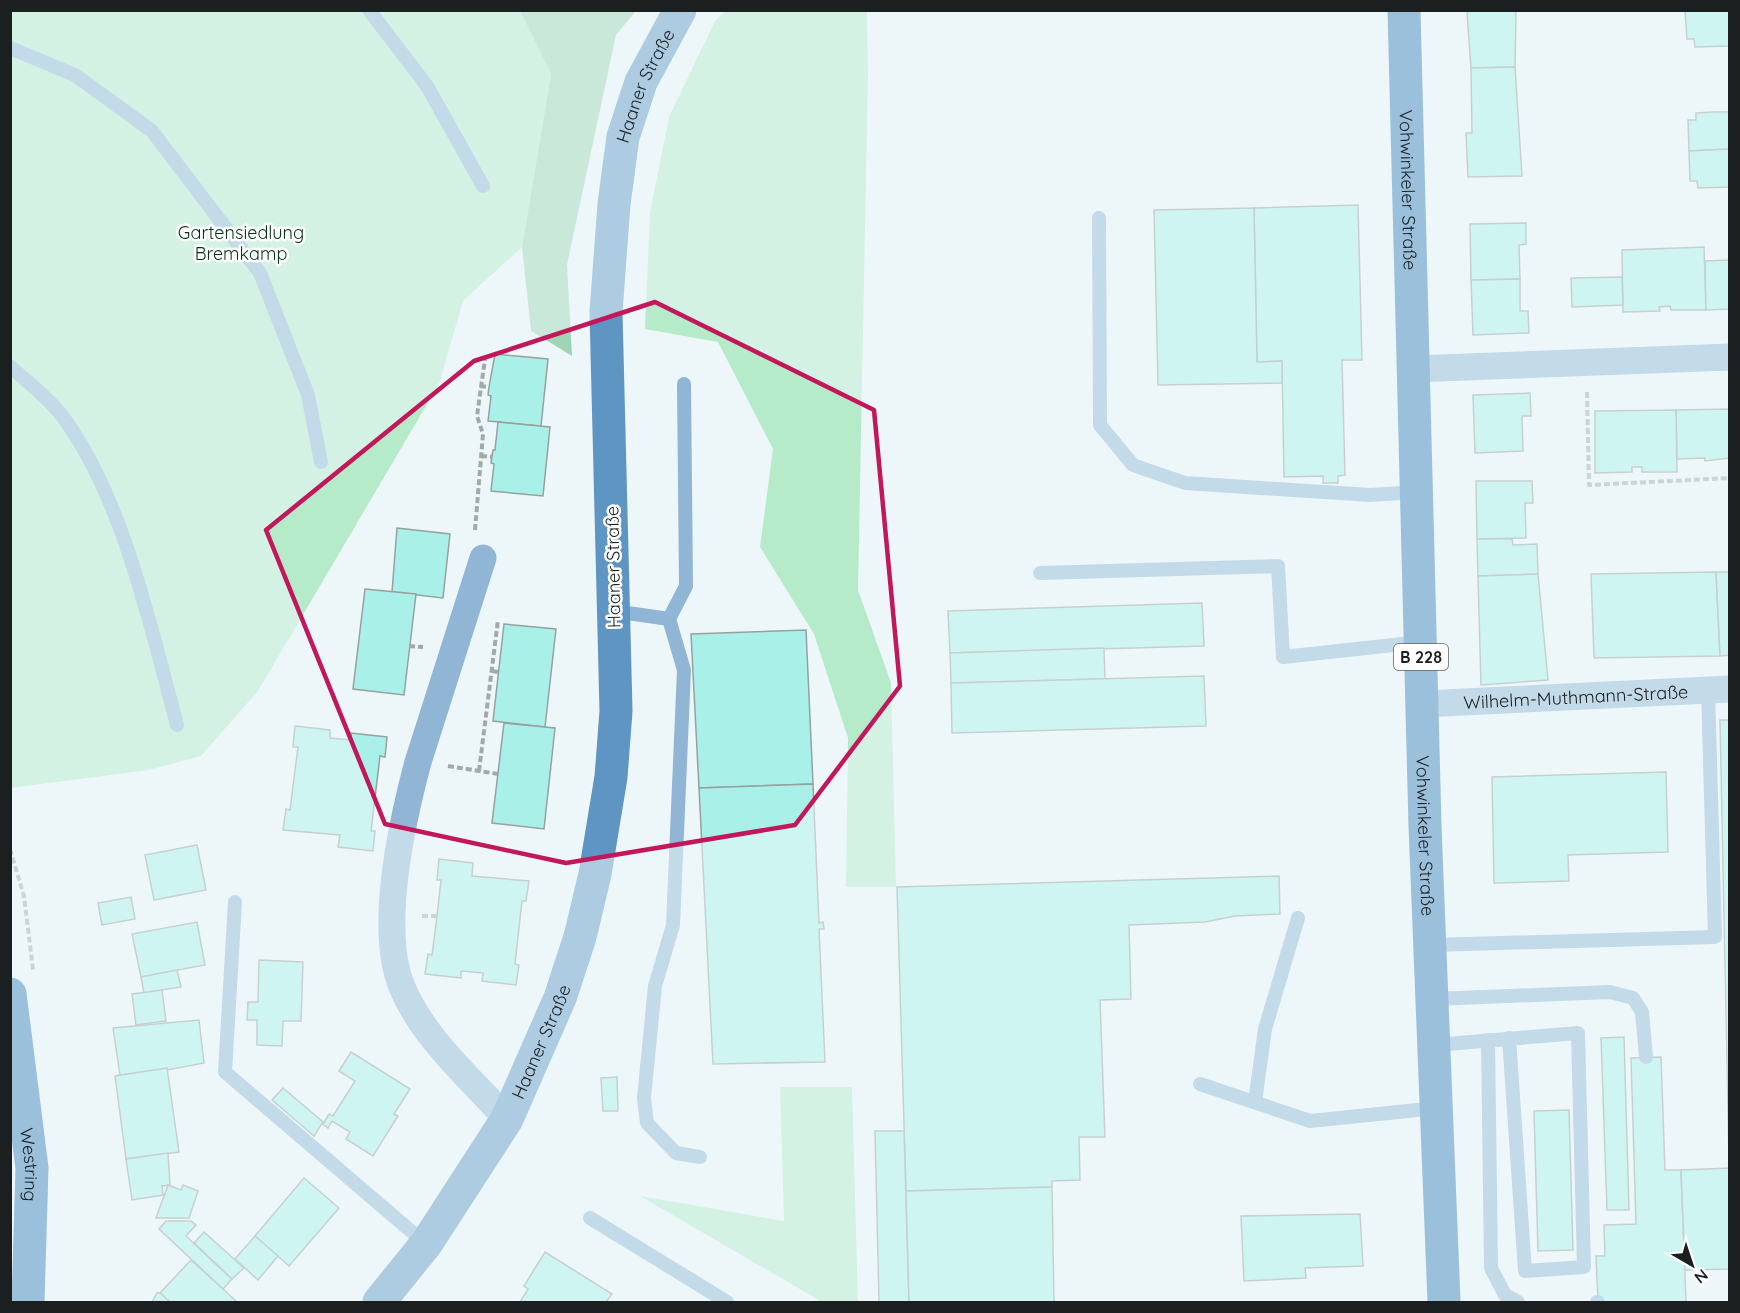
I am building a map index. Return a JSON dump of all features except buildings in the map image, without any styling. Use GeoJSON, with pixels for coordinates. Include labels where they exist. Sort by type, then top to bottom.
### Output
{"type":"FeatureCollection","features":[{"type":"Feature","properties":{"kind":"main road","name":"Haaner Straße"},"geometry":{"type":"LineString","coordinates":[[379,1302],[426,1244],[507,1119],[560,998],[580,937],[595,874],[610,777],[616,711],[606,312],[614,204],[623,137],[641,82],[680,10]]}},
{"type":"Feature","properties":{"kind":"main road","name":"Vohwinkeler Straße"},"geometry":{"type":"LineString","coordinates":[[1404,10],[1425,826],[1444,1302]]}},
{"type":"Feature","properties":{"kind":"main road","name":"Westring"},"geometry":{"type":"LineString","coordinates":[[10,994],[32,1168],[28,1302]]}},
{"type":"Feature","properties":{"kind":"street"},"geometry":{"type":"LineString","coordinates":[[1413,369],[1730,357]]}},
{"type":"Feature","properties":{"kind":"street","name":"Haaner Straße"},"geometry":{"type":"LineString","coordinates":[[483,558],[418,762],[410,794],[392,915],[394,959],[402,987],[416,1014],[436,1040],[507,1119]]}},
{"type":"Feature","properties":{"kind":"street","name":"Wilhelm-Muthmann-Straße"},"geometry":{"type":"LineString","coordinates":[[1423,704],[1719,690]]}},
{"type":"Feature","properties":{"kind":"lane"},"geometry":{"type":"LineString","coordinates":[[369,10],[427,86],[483,186]]}},
{"type":"Feature","properties":{"kind":"lane"},"geometry":{"type":"LineString","coordinates":[[10,48],[75,75],[152,131],[260,273],[308,395],[321,462]]}},
{"type":"Feature","properties":{"kind":"lane"},"geometry":{"type":"LineString","coordinates":[[1099,218],[1100,424],[1133,465],[1185,483],[1370,495],[1417,492]]}},
{"type":"Feature","properties":{"kind":"lane"},"geometry":{"type":"LineString","coordinates":[[10,366],[62,417],[105,490],[148,616],[177,725]]}},
{"type":"Feature","properties":{"kind":"lane"},"geometry":{"type":"LineString","coordinates":[[684,384],[686,586],[669,619],[684,670],[673,925],[656,986],[644,1098],[647,1123],[676,1153],[700,1157]]}},
{"type":"Feature","properties":{"kind":"lane"},"geometry":{"type":"LineString","coordinates":[[1040,573],[1278,566],[1283,657],[1421,642]]}},
{"type":"Feature","properties":{"kind":"lane"},"geometry":{"type":"LineString","coordinates":[[614,610],[669,619]]}},
{"type":"Feature","properties":{"kind":"lane"},"geometry":{"type":"LineString","coordinates":[[1431,945],[1714,937],[1719,690]]}},
{"type":"Feature","properties":{"kind":"lane"},"geometry":{"type":"LineString","coordinates":[[235,902],[225,1072],[426,1244]]}},
{"type":"Feature","properties":{"kind":"lane"},"geometry":{"type":"LineString","coordinates":[[1255,1102],[1265,1029],[1298,918]]}},
{"type":"Feature","properties":{"kind":"lane"},"geometry":{"type":"LineString","coordinates":[[1433,999],[1610,992],[1634,998],[1642,1012],[1646,1057]]}},
{"type":"Feature","properties":{"kind":"lane"},"geometry":{"type":"LineString","coordinates":[[1435,1046],[1509,1038],[1578,1033],[1584,1267],[1525,1271],[1509,1038]]}},
{"type":"Feature","properties":{"kind":"lane"},"geometry":{"type":"LineString","coordinates":[[1488,1040],[1491,1268],[1505,1295],[1518,1302]]}},
{"type":"Feature","properties":{"kind":"lane"},"geometry":{"type":"LineString","coordinates":[[1200,1084],[1310,1121],[1437,1108]]}},
{"type":"Feature","properties":{"kind":"lane"},"geometry":{"type":"LineString","coordinates":[[590,1218],[709,1298],[727,1302]]}},
{"type":"Feature","properties":{"kind":"path"},"geometry":{"type":"LineString","coordinates":[[483,558],[475,536],[483,434],[477,416],[485,359]]}},
{"type":"Feature","properties":{"kind":"path"},"geometry":{"type":"LineString","coordinates":[[1587,361],[1589,485],[1730,478]]}},
{"type":"Feature","properties":{"kind":"path"},"geometry":{"type":"LineString","coordinates":[[480,386],[489,387]]}},
{"type":"Feature","properties":{"kind":"path"},"geometry":{"type":"LineString","coordinates":[[481,456],[492,457]]}},
{"type":"Feature","properties":{"kind":"path"},"geometry":{"type":"LineString","coordinates":[[472,595],[500,608],[479,771]]}},
{"type":"Feature","properties":{"kind":"path"},"geometry":{"type":"LineString","coordinates":[[492,671],[498,672]]}},
{"type":"Feature","properties":{"kind":"path"},"geometry":{"type":"LineString","coordinates":[[418,762],[498,774]]}},
{"type":"Feature","properties":{"kind":"highlighted area"},"geometry":{"type":"Polygon","coordinates":[[[655,302],[874,410],[900,686],[795,825],[566,863],[385,824],[266,530],[474,361],[655,302]]]}},
{"type":"Feature","properties":{"kind":"green space","name":"Gartensiedlung Bremkamp"},"geometry":{"type":"Polygon","coordinates":[[[10,11],[520,11],[551,74],[522,247],[463,301],[439,384],[258,691],[201,756],[149,770],[11,788],[10,11]]]}},
{"type":"Feature","properties":{"kind":"green space"},"geometry":{"type":"Polygon","coordinates":[[[520,11],[636,11],[616,35],[567,265],[572,356],[531,331],[522,247],[551,74],[520,11]]]}},
{"type":"Feature","properties":{"kind":"green space"},"geometry":{"type":"Polygon","coordinates":[[[725,11],[867,11],[868,75],[858,590],[891,683],[896,887],[846,887],[848,738],[814,634],[760,547],[773,449],[718,342],[645,329],[650,212],[669,117],[715,21],[725,11]]]}},
{"type":"Feature","properties":{"kind":"green space"},"geometry":{"type":"Polygon","coordinates":[[[780,1087],[852,1087],[858,1302],[822,1302],[640,1196],[784,1221],[780,1087]]]}}]}
